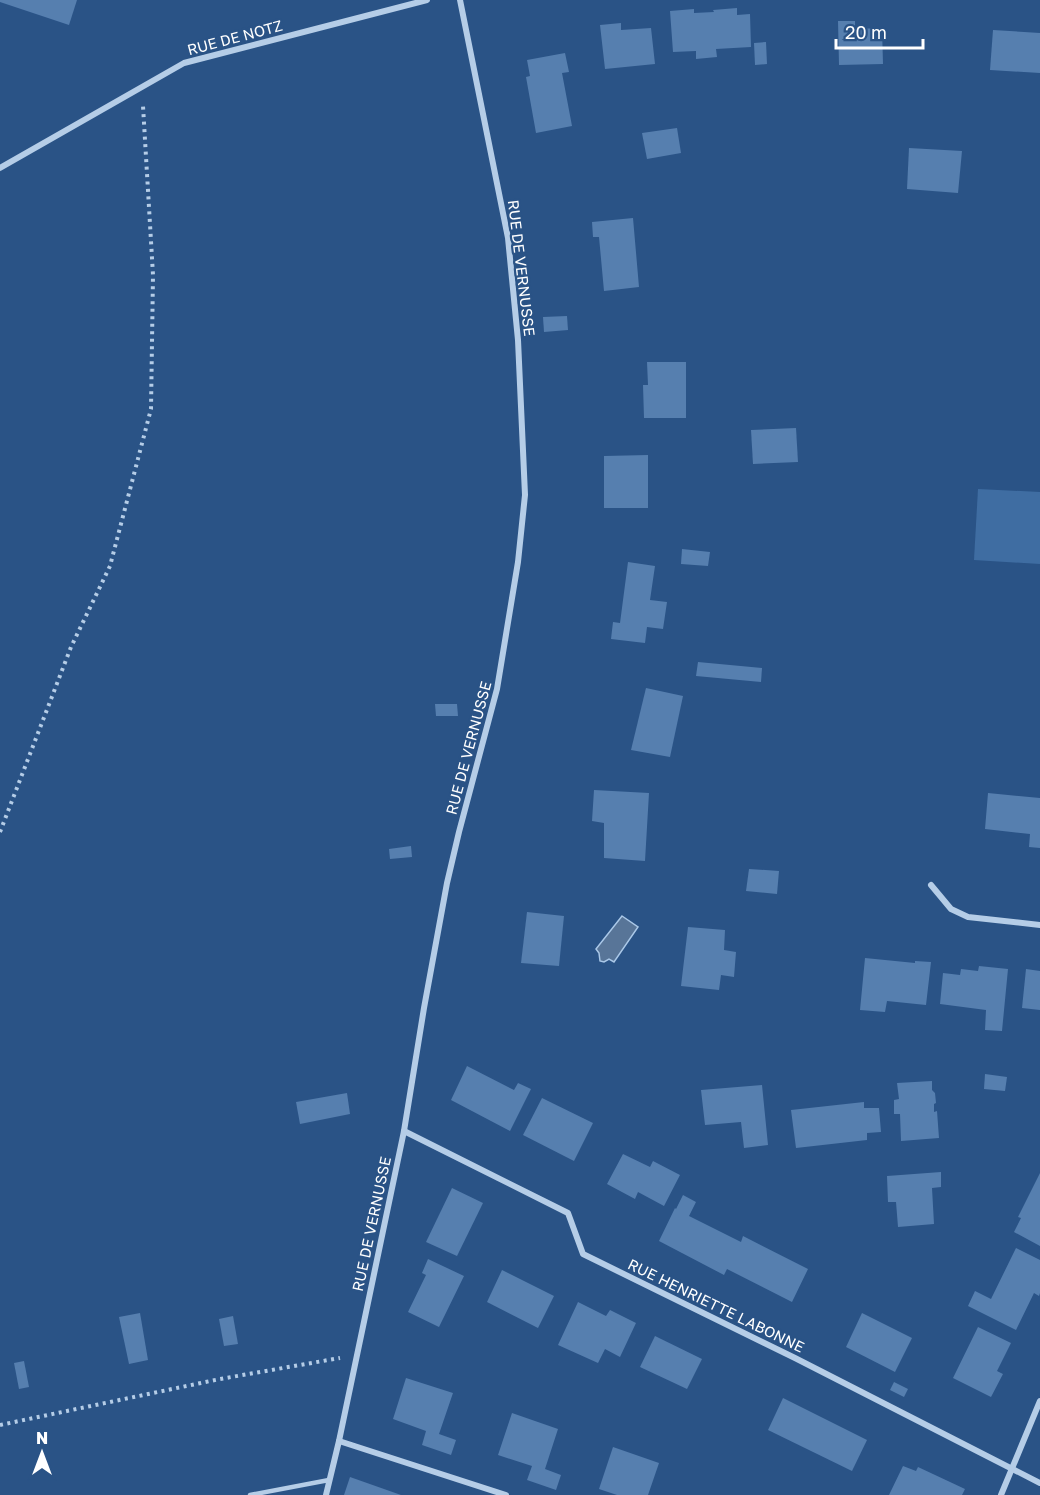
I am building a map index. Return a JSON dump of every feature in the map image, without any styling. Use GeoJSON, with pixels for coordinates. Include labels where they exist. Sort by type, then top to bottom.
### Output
{"type":"FeatureCollection","features":[{"type":"Feature","properties":{"kind":"street","name":"RUE DE NOTZ"},"geometry":{"type":"LineString","coordinates":[[0,168],[184,63],[428,0]]}},
{"type":"Feature","properties":{"kind":"street","name":"RUE DE VERNUSSE"},"geometry":{"type":"LineString","coordinates":[[326,1495],[404,1131],[447,884],[497,689],[518,562],[525,495],[518,340],[508,238],[460,0]]}},
{"type":"Feature","properties":{"kind":"street"},"geometry":{"type":"LineString","coordinates":[[931,885],[951,909],[968,917],[1040,925]]}},
{"type":"Feature","properties":{"kind":"street","name":"RUE HENRIETTE LABONNE"},"geometry":{"type":"LineString","coordinates":[[404,1131],[568,1213],[583,1254],[777,1348],[1040,1483]]}},
{"type":"Feature","properties":{"kind":"street"},"geometry":{"type":"LineString","coordinates":[[1001,1495],[1040,1401]]}},
{"type":"Feature","properties":{"kind":"street"},"geometry":{"type":"LineString","coordinates":[[339,1441],[506,1495]]}},
{"type":"Feature","properties":{"kind":"lane"},"geometry":{"type":"LineString","coordinates":[[250,1495],[329,1480]]}},
{"type":"Feature","properties":{"kind":"path"},"geometry":{"type":"LineString","coordinates":[[0,832],[71,647],[110,566],[151,409],[153,275],[142,87]]}},
{"type":"Feature","properties":{"kind":"path"},"geometry":{"type":"LineString","coordinates":[[0,1425],[220,1379],[356,1356]]}},
{"type":"Feature","properties":{"kind":"shaded area"},"geometry":{"type":"Polygon","coordinates":[[[978,489],[1040,492],[1040,564],[974,560],[978,489]]]}},
{"type":"Feature","properties":{"kind":"shaded area"},"geometry":{"type":"Polygon","coordinates":[[[622,916],[638,927],[614,962],[609,959],[604,962],[600,961],[596,949],[622,916]]]}},
{"type":"Feature","properties":{"kind":"building"},"geometry":{"type":"Polygon","coordinates":[[[0,0],[77,0],[69,25],[0,2],[0,0]]]}},
{"type":"Feature","properties":{"kind":"building"},"geometry":{"type":"Polygon","coordinates":[[[737,8],[737,15],[750,14],[751,47],[716,49],[717,57],[696,59],[696,51],[673,52],[670,11],[694,9],[694,13],[737,8]]]}},
{"type":"Feature","properties":{"kind":"building"},"geometry":{"type":"Polygon","coordinates":[[[838,21],[855,21],[855,29],[882,28],[883,64],[839,65],[838,21]]]}},
{"type":"Feature","properties":{"kind":"building"},"geometry":{"type":"Polygon","coordinates":[[[621,23],[621,30],[651,28],[655,64],[605,69],[600,25],[621,23]]]}},
{"type":"Feature","properties":{"kind":"building"},"geometry":{"type":"Polygon","coordinates":[[[993,30],[1040,33],[1040,73],[990,70],[993,30]]]}},
{"type":"Feature","properties":{"kind":"building"},"geometry":{"type":"Polygon","coordinates":[[[766,42],[767,64],[755,65],[754,43],[766,42]]]}},
{"type":"Feature","properties":{"kind":"building"},"geometry":{"type":"Polygon","coordinates":[[[565,53],[569,72],[562,73],[572,126],[536,133],[526,77],[530,76],[527,60],[565,53]]]}},
{"type":"Feature","properties":{"kind":"building"},"geometry":{"type":"Polygon","coordinates":[[[677,128],[681,153],[647,159],[642,133],[677,128]]]}},
{"type":"Feature","properties":{"kind":"building"},"geometry":{"type":"Polygon","coordinates":[[[909,148],[962,151],[958,193],[907,189],[909,148]]]}},
{"type":"Feature","properties":{"kind":"building"},"geometry":{"type":"Polygon","coordinates":[[[633,218],[639,287],[604,291],[599,237],[593,237],[592,222],[633,218]]]}},
{"type":"Feature","properties":{"kind":"building"},"geometry":{"type":"Polygon","coordinates":[[[567,316],[568,330],[544,332],[543,317],[567,316]]]}},
{"type":"Feature","properties":{"kind":"building"},"geometry":{"type":"Polygon","coordinates":[[[647,362],[686,362],[686,418],[644,418],[643,385],[648,385],[647,362]]]}},
{"type":"Feature","properties":{"kind":"building"},"geometry":{"type":"Polygon","coordinates":[[[796,428],[798,462],[753,464],[751,430],[796,428]]]}},
{"type":"Feature","properties":{"kind":"building"},"geometry":{"type":"Polygon","coordinates":[[[648,455],[648,508],[604,508],[604,456],[648,455]]]}},
{"type":"Feature","properties":{"kind":"building"},"geometry":{"type":"Polygon","coordinates":[[[682,549],[710,552],[708,566],[681,564],[682,549]]]}},
{"type":"Feature","properties":{"kind":"building"},"geometry":{"type":"Polygon","coordinates":[[[628,562],[655,566],[650,600],[667,602],[663,629],[647,627],[645,643],[611,639],[613,622],[620,623],[628,562]]]}},
{"type":"Feature","properties":{"kind":"building"},"geometry":{"type":"Polygon","coordinates":[[[698,662],[762,668],[761,682],[696,676],[698,662]]]}},
{"type":"Feature","properties":{"kind":"building"},"geometry":{"type":"Polygon","coordinates":[[[646,688],[683,696],[670,757],[631,750],[646,688]]]}},
{"type":"Feature","properties":{"kind":"building"},"geometry":{"type":"Polygon","coordinates":[[[435,704],[457,704],[458,716],[436,716],[435,704]]]}},
{"type":"Feature","properties":{"kind":"building"},"geometry":{"type":"Polygon","coordinates":[[[594,790],[649,793],[645,861],[604,858],[604,823],[592,821],[594,790]]]}},
{"type":"Feature","properties":{"kind":"building"},"geometry":{"type":"Polygon","coordinates":[[[988,793],[1040,798],[1040,848],[1029,847],[1030,834],[985,829],[988,793]]]}},
{"type":"Feature","properties":{"kind":"building"},"geometry":{"type":"Polygon","coordinates":[[[411,846],[412,857],[390,859],[389,849],[411,846]]]}},
{"type":"Feature","properties":{"kind":"building"},"geometry":{"type":"Polygon","coordinates":[[[749,869],[779,871],[777,894],[746,891],[749,869]]]}},
{"type":"Feature","properties":{"kind":"building"},"geometry":{"type":"Polygon","coordinates":[[[527,912],[564,916],[559,966],[521,963],[527,912]]]}},
{"type":"Feature","properties":{"kind":"building"},"geometry":{"type":"Polygon","coordinates":[[[688,927],[725,930],[724,950],[736,952],[734,977],[721,975],[719,990],[681,986],[688,927]]]}},
{"type":"Feature","properties":{"kind":"building"},"geometry":{"type":"Polygon","coordinates":[[[865,958],[915,963],[915,961],[931,962],[926,1005],[887,1001],[885,1012],[860,1010],[865,958]]]}},
{"type":"Feature","properties":{"kind":"building"},"geometry":{"type":"Polygon","coordinates":[[[979,966],[1008,969],[1002,1031],[985,1030],[986,1010],[940,1004],[943,973],[960,975],[961,969],[978,971],[979,966]]]}},
{"type":"Feature","properties":{"kind":"building"},"geometry":{"type":"Polygon","coordinates":[[[1026,969],[1040,971],[1040,1010],[1022,1008],[1026,969]]]}},
{"type":"Feature","properties":{"kind":"building"},"geometry":{"type":"Polygon","coordinates":[[[467,1066],[514,1090],[518,1083],[531,1089],[510,1131],[451,1100],[467,1066]]]}},
{"type":"Feature","properties":{"kind":"building"},"geometry":{"type":"Polygon","coordinates":[[[985,1074],[1007,1077],[1005,1091],[984,1089],[985,1074]]]}},
{"type":"Feature","properties":{"kind":"building"},"geometry":{"type":"Polygon","coordinates":[[[932,1081],[939,1138],[901,1141],[900,1114],[894,1114],[894,1100],[899,1099],[897,1083],[932,1081]]]}},
{"type":"Feature","properties":{"kind":"building"},"geometry":{"type":"Polygon","coordinates":[[[762,1085],[768,1145],[744,1148],[741,1122],[705,1125],[701,1090],[762,1085]]]}},
{"type":"Feature","properties":{"kind":"building"},"geometry":{"type":"Polygon","coordinates":[[[347,1093],[350,1114],[300,1124],[296,1102],[347,1093]]]}},
{"type":"Feature","properties":{"kind":"building"},"geometry":{"type":"Polygon","coordinates":[[[542,1098],[593,1123],[574,1161],[523,1135],[542,1098]]]}},
{"type":"Feature","properties":{"kind":"building"},"geometry":{"type":"Polygon","coordinates":[[[864,1102],[864,1108],[879,1108],[881,1132],[867,1133],[867,1140],[796,1148],[791,1110],[864,1102]]]}},
{"type":"Feature","properties":{"kind":"building"},"geometry":{"type":"Polygon","coordinates":[[[623,1154],[650,1167],[653,1161],[680,1175],[664,1206],[638,1192],[635,1199],[607,1184],[623,1154]]]}},
{"type":"Feature","properties":{"kind":"building"},"geometry":{"type":"Polygon","coordinates":[[[941,1172],[941,1187],[932,1188],[934,1224],[898,1227],[896,1202],[888,1202],[887,1176],[941,1172]]]}},
{"type":"Feature","properties":{"kind":"building"},"geometry":{"type":"Polygon","coordinates":[[[1040,1173],[1040,1246],[1014,1232],[1021,1218],[1018,1217],[1040,1173]]]}},
{"type":"Feature","properties":{"kind":"building"},"geometry":{"type":"Polygon","coordinates":[[[452,1188],[483,1203],[457,1256],[426,1242],[452,1188]]]}},
{"type":"Feature","properties":{"kind":"building"},"geometry":{"type":"Polygon","coordinates":[[[683,1195],[696,1202],[689,1216],[741,1242],[743,1236],[808,1269],[792,1302],[727,1269],[724,1275],[659,1241],[683,1195]]]}},
{"type":"Feature","properties":{"kind":"building"},"geometry":{"type":"Polygon","coordinates":[[[1016,1248],[1040,1260],[1040,1293],[1039,1296],[1034,1293],[1016,1330],[968,1306],[975,1291],[991,1299],[1016,1248]]]}},
{"type":"Feature","properties":{"kind":"building"},"geometry":{"type":"Polygon","coordinates":[[[428,1259],[464,1276],[439,1327],[408,1312],[426,1275],[422,1273],[428,1259]]]}},
{"type":"Feature","properties":{"kind":"building"},"geometry":{"type":"Polygon","coordinates":[[[502,1270],[554,1296],[538,1328],[487,1302],[502,1270]]]}},
{"type":"Feature","properties":{"kind":"building"},"geometry":{"type":"Polygon","coordinates":[[[578,1302],[606,1316],[610,1310],[636,1323],[620,1357],[605,1349],[598,1363],[558,1345],[578,1302]]]}},
{"type":"Feature","properties":{"kind":"building"},"geometry":{"type":"Polygon","coordinates":[[[140,1313],[148,1360],[129,1364],[119,1317],[140,1313]]]}},
{"type":"Feature","properties":{"kind":"building"},"geometry":{"type":"Polygon","coordinates":[[[862,1313],[912,1338],[895,1372],[846,1347],[862,1313]]]}},
{"type":"Feature","properties":{"kind":"building"},"geometry":{"type":"Polygon","coordinates":[[[233,1316],[238,1344],[224,1346],[219,1319],[233,1316]]]}},
{"type":"Feature","properties":{"kind":"building"},"geometry":{"type":"Polygon","coordinates":[[[978,1327],[1011,1343],[997,1371],[1003,1374],[991,1397],[953,1378],[978,1327]]]}},
{"type":"Feature","properties":{"kind":"building"},"geometry":{"type":"Polygon","coordinates":[[[655,1336],[702,1359],[687,1389],[640,1367],[655,1336]]]}},
{"type":"Feature","properties":{"kind":"building"},"geometry":{"type":"Polygon","coordinates":[[[24,1361],[29,1387],[19,1389],[14,1363],[24,1361]]]}},
{"type":"Feature","properties":{"kind":"building"},"geometry":{"type":"Polygon","coordinates":[[[406,1378],[453,1393],[439,1434],[456,1440],[451,1455],[422,1445],[426,1431],[393,1419],[406,1378]]]}},
{"type":"Feature","properties":{"kind":"building"},"geometry":{"type":"Polygon","coordinates":[[[894,1382],[908,1389],[904,1397],[890,1390],[894,1382]]]}},
{"type":"Feature","properties":{"kind":"building"},"geometry":{"type":"Polygon","coordinates":[[[783,1398],[867,1440],[852,1471],[768,1430],[783,1398]]]}},
{"type":"Feature","properties":{"kind":"building"},"geometry":{"type":"Polygon","coordinates":[[[512,1413],[558,1429],[545,1469],[561,1475],[556,1490],[527,1480],[532,1466],[498,1455],[512,1413]]]}},
{"type":"Feature","properties":{"kind":"building"},"geometry":{"type":"Polygon","coordinates":[[[613,1447],[659,1463],[648,1495],[617,1495],[599,1489],[613,1447]]]}},
{"type":"Feature","properties":{"kind":"building"},"geometry":{"type":"Polygon","coordinates":[[[903,1466],[916,1471],[918,1467],[965,1489],[962,1495],[889,1495],[903,1466]]]}},
{"type":"Feature","properties":{"kind":"building"},"geometry":{"type":"Polygon","coordinates":[[[350,1477],[401,1495],[344,1495],[350,1477]]]}}]}
